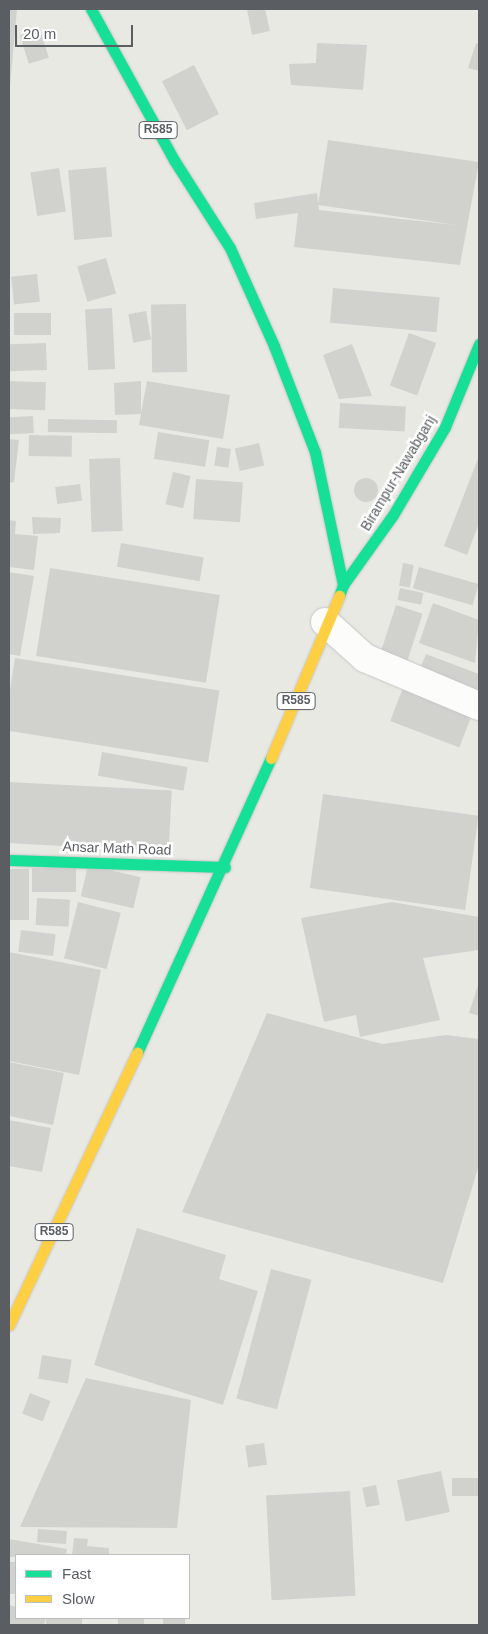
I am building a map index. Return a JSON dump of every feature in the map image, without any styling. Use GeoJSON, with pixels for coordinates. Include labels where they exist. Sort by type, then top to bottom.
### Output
{"type":"FeatureCollection","features":[{"type":"Feature","properties":{"kind":"main road","name":"R585"},"geometry":{"type":"LineString","coordinates":[[9,1325],[225,866],[277,750],[325,622],[343,585],[315,452],[274,346],[230,248],[174,160],[91,9]]}},
{"type":"Feature","properties":{"kind":"main road","name":"Birampur-Nawabganj"},"geometry":{"type":"LineString","coordinates":[[343,585],[393,514],[445,428],[479,344]]}},
{"type":"Feature","properties":{"kind":"main road","name":"Ansar Math Road"},"geometry":{"type":"LineString","coordinates":[[9,860],[225,866]]}},
{"type":"Feature","properties":{"kind":"street"},"geometry":{"type":"LineString","coordinates":[[325,622],[365,658],[479,706]]}},
{"type":"Feature","properties":{"kind":"building"},"geometry":{"type":"Polygon","coordinates":[[[9,9],[17,9],[10,87],[9,87],[9,9]]]}},
{"type":"Feature","properties":{"kind":"building"},"geometry":{"type":"Polygon","coordinates":[[[247,9],[265,9],[270,31],[252,35],[247,9]]]}},
{"type":"Feature","properties":{"kind":"building"},"geometry":{"type":"Polygon","coordinates":[[[40,29],[49,58],[29,64],[20,35],[40,29]]]}},
{"type":"Feature","properties":{"kind":"building"},"geometry":{"type":"Polygon","coordinates":[[[317,43],[367,45],[363,90],[291,85],[289,64],[316,63],[317,43]]]}},
{"type":"Feature","properties":{"kind":"building"},"geometry":{"type":"Polygon","coordinates":[[[476,43],[479,44],[479,71],[468,68],[476,43]]]}},
{"type":"Feature","properties":{"kind":"building"},"geometry":{"type":"Polygon","coordinates":[[[194,65],[219,114],[187,130],[162,81],[194,65]]]}},
{"type":"Feature","properties":{"kind":"building"},"geometry":{"type":"Polygon","coordinates":[[[328,140],[479,162],[460,265],[294,247],[298,213],[256,219],[254,203],[317,193],[318,203],[328,140]],[[318,205],[319,210],[456,225],[318,205]]]}},
{"type":"Feature","properties":{"kind":"building"},"geometry":{"type":"Polygon","coordinates":[[[106,167],[112,237],[74,240],[68,170],[106,167]]]}},
{"type":"Feature","properties":{"kind":"building"},"geometry":{"type":"Polygon","coordinates":[[[59,168],[66,211],[37,216],[30,173],[59,168]]]}},
{"type":"Feature","properties":{"kind":"building"},"geometry":{"type":"Polygon","coordinates":[[[106,258],[116,294],[87,302],[77,266],[106,258]]]}},
{"type":"Feature","properties":{"kind":"building"},"geometry":{"type":"Polygon","coordinates":[[[37,274],[40,302],[14,305],[11,277],[37,274]]]}},
{"type":"Feature","properties":{"kind":"building"},"geometry":{"type":"Polygon","coordinates":[[[333,288],[440,297],[437,332],[330,323],[333,288]]]}},
{"type":"Feature","properties":{"kind":"building"},"geometry":{"type":"Polygon","coordinates":[[[186,304],[187,372],[152,373],[151,305],[186,304]]]}},
{"type":"Feature","properties":{"kind":"building"},"geometry":{"type":"Polygon","coordinates":[[[112,308],[115,369],[88,370],[85,309],[112,308]]]}},
{"type":"Feature","properties":{"kind":"building"},"geometry":{"type":"Polygon","coordinates":[[[146,311],[151,340],[133,343],[128,314],[146,311]]]}},
{"type":"Feature","properties":{"kind":"building"},"geometry":{"type":"Polygon","coordinates":[[[14,313],[51,313],[51,335],[14,335],[14,313]]]}},
{"type":"Feature","properties":{"kind":"building"},"geometry":{"type":"Polygon","coordinates":[[[409,333],[436,343],[417,396],[390,386],[409,333]]]}},
{"type":"Feature","properties":{"kind":"building"},"geometry":{"type":"Polygon","coordinates":[[[46,343],[47,370],[10,371],[9,344],[46,343]]]}},
{"type":"Feature","properties":{"kind":"building"},"geometry":{"type":"Polygon","coordinates":[[[352,344],[372,396],[339,399],[323,355],[352,344]]]}},
{"type":"Feature","properties":{"kind":"building"},"geometry":{"type":"Polygon","coordinates":[[[9,381],[46,382],[45,410],[9,409],[9,381]]]}},
{"type":"Feature","properties":{"kind":"building"},"geometry":{"type":"Polygon","coordinates":[[[141,381],[141,413],[147,381],[230,395],[223,439],[139,425],[141,414],[115,415],[114,383],[141,381]]]}},
{"type":"Feature","properties":{"kind":"building"},"geometry":{"type":"Polygon","coordinates":[[[340,403],[406,406],[405,431],[339,428],[340,403]]]}},
{"type":"Feature","properties":{"kind":"building"},"geometry":{"type":"Polygon","coordinates":[[[33,416],[34,433],[10,434],[9,417],[33,416]]]}},
{"type":"Feature","properties":{"kind":"building"},"geometry":{"type":"Polygon","coordinates":[[[48,419],[117,420],[117,433],[48,432],[48,419]]]}},
{"type":"Feature","properties":{"kind":"building"},"geometry":{"type":"Polygon","coordinates":[[[158,432],[209,440],[205,467],[154,459],[158,432]]]}},
{"type":"Feature","properties":{"kind":"building"},"geometry":{"type":"Polygon","coordinates":[[[29,435],[72,436],[72,457],[29,456],[29,435]]]}},
{"type":"Feature","properties":{"kind":"building"},"geometry":{"type":"Polygon","coordinates":[[[9,439],[19,440],[14,482],[9,483],[9,439]]]}},
{"type":"Feature","properties":{"kind":"building"},"geometry":{"type":"Polygon","coordinates":[[[259,443],[264,465],[240,471],[235,449],[259,443]]]}},
{"type":"Feature","properties":{"kind":"building"},"geometry":{"type":"Polygon","coordinates":[[[217,447],[231,449],[228,468],[214,466],[217,447]]]}},
{"type":"Feature","properties":{"kind":"building"},"geometry":{"type":"Polygon","coordinates":[[[479,456],[479,523],[467,555],[444,546],[479,456]]]}},
{"type":"Feature","properties":{"kind":"building"},"geometry":{"type":"Polygon","coordinates":[[[120,458],[123,531],[92,532],[89,459],[120,458]]]}},
{"type":"Feature","properties":{"kind":"building"},"geometry":{"type":"Polygon","coordinates":[[[173,472],[191,476],[183,508],[166,504],[173,472]]]}},
{"type":"Feature","properties":{"kind":"building"},"geometry":{"type":"Polygon","coordinates":[[[366,478],[375,481],[378,490],[375,499],[366,502],[357,499],[354,490],[357,481],[366,478]]]}},
{"type":"Feature","properties":{"kind":"building"},"geometry":{"type":"Polygon","coordinates":[[[196,479],[243,482],[240,522],[193,519],[196,479]]]}},
{"type":"Feature","properties":{"kind":"building"},"geometry":{"type":"Polygon","coordinates":[[[80,484],[82,501],[57,504],[55,487],[80,484]]]}},
{"type":"Feature","properties":{"kind":"building"},"geometry":{"type":"Polygon","coordinates":[[[32,517],[61,518],[60,533],[33,534],[32,517]]]}},
{"type":"Feature","properties":{"kind":"building"},"geometry":{"type":"Polygon","coordinates":[[[9,520],[16,521],[15,534],[38,536],[34,570],[9,567],[9,520]]]}},
{"type":"Feature","properties":{"kind":"building"},"geometry":{"type":"Polygon","coordinates":[[[121,543],[204,558],[200,581],[117,567],[121,543]]]}},
{"type":"Feature","properties":{"kind":"building"},"geometry":{"type":"Polygon","coordinates":[[[403,563],[414,565],[410,588],[399,586],[403,563]]]}},
{"type":"Feature","properties":{"kind":"building"},"geometry":{"type":"Polygon","coordinates":[[[419,567],[479,584],[473,605],[413,588],[419,567]]]}},
{"type":"Feature","properties":{"kind":"building"},"geometry":{"type":"Polygon","coordinates":[[[50,568],[220,595],[206,683],[36,656],[50,568]]]}},
{"type":"Feature","properties":{"kind":"building"},"geometry":{"type":"Polygon","coordinates":[[[9,572],[34,576],[20,656],[9,654],[9,572]]]}},
{"type":"Feature","properties":{"kind":"building"},"geometry":{"type":"Polygon","coordinates":[[[400,588],[423,593],[421,605],[398,600],[400,588]]]}},
{"type":"Feature","properties":{"kind":"building"},"geometry":{"type":"Polygon","coordinates":[[[433,603],[479,620],[475,663],[419,643],[433,603]]]}},
{"type":"Feature","properties":{"kind":"building"},"geometry":{"type":"Polygon","coordinates":[[[396,605],[423,614],[407,661],[381,653],[396,605]]]}},
{"type":"Feature","properties":{"kind":"building"},"geometry":{"type":"Polygon","coordinates":[[[426,654],[479,674],[479,697],[418,673],[426,654]]]}},
{"type":"Feature","properties":{"kind":"building"},"geometry":{"type":"Polygon","coordinates":[[[15,658],[219,690],[208,762],[9,731],[9,696],[15,658]]]}},
{"type":"Feature","properties":{"kind":"building"},"geometry":{"type":"Polygon","coordinates":[[[406,680],[475,707],[459,748],[390,721],[406,680]]]}},
{"type":"Feature","properties":{"kind":"building"},"geometry":{"type":"Polygon","coordinates":[[[102,752],[188,767],[184,791],[98,776],[102,752]]]}},
{"type":"Feature","properties":{"kind":"building"},"geometry":{"type":"Polygon","coordinates":[[[9,782],[172,791],[169,851],[9,843],[9,782]]]}},
{"type":"Feature","properties":{"kind":"building"},"geometry":{"type":"Polygon","coordinates":[[[323,794],[478,816],[465,910],[310,888],[323,794]]]}},
{"type":"Feature","properties":{"kind":"building"},"geometry":{"type":"Polygon","coordinates":[[[88,865],[141,877],[133,908],[81,896],[88,865]]]}},
{"type":"Feature","properties":{"kind":"building"},"geometry":{"type":"Polygon","coordinates":[[[32,868],[76,868],[76,892],[32,892],[32,868]]]}},
{"type":"Feature","properties":{"kind":"building"},"geometry":{"type":"Polygon","coordinates":[[[9,869],[29,869],[29,920],[9,920],[9,869]]]}},
{"type":"Feature","properties":{"kind":"building"},"geometry":{"type":"Polygon","coordinates":[[[37,898],[70,900],[69,927],[36,925],[37,898]]]}},
{"type":"Feature","properties":{"kind":"building"},"geometry":{"type":"Polygon","coordinates":[[[78,902],[121,913],[107,969],[64,958],[78,902]]]}},
{"type":"Feature","properties":{"kind":"building"},"geometry":{"type":"Polygon","coordinates":[[[392,902],[479,917],[479,950],[423,958],[440,1020],[360,1037],[356,1015],[324,1022],[301,918],[392,902]]]}},
{"type":"Feature","properties":{"kind":"building"},"geometry":{"type":"Polygon","coordinates":[[[21,930],[56,934],[53,956],[18,952],[21,930]]]}},
{"type":"Feature","properties":{"kind":"building"},"geometry":{"type":"Polygon","coordinates":[[[9,952],[101,970],[79,1075],[9,1061],[9,952]]]}},
{"type":"Feature","properties":{"kind":"building"},"geometry":{"type":"Polygon","coordinates":[[[479,982],[479,1016],[469,1013],[479,982]]]}},
{"type":"Feature","properties":{"kind":"building"},"geometry":{"type":"Polygon","coordinates":[[[267,1013],[382,1044],[446,1035],[479,1039],[479,1165],[443,1283],[182,1212],[267,1013]]]}},
{"type":"Feature","properties":{"kind":"building"},"geometry":{"type":"Polygon","coordinates":[[[9,1062],[64,1073],[53,1125],[9,1116],[9,1062]]]}},
{"type":"Feature","properties":{"kind":"building"},"geometry":{"type":"Polygon","coordinates":[[[9,1120],[51,1128],[42,1172],[9,1166],[9,1120]]]}},
{"type":"Feature","properties":{"kind":"building"},"geometry":{"type":"Polygon","coordinates":[[[137,1228],[226,1255],[219,1279],[258,1291],[223,1405],[94,1365],[137,1228]]]}},
{"type":"Feature","properties":{"kind":"building"},"geometry":{"type":"Polygon","coordinates":[[[271,1269],[312,1280],[277,1409],[236,1398],[271,1269]]]}},
{"type":"Feature","properties":{"kind":"building"},"geometry":{"type":"Polygon","coordinates":[[[42,1355],[72,1360],[68,1383],[38,1379],[42,1355]]]}},
{"type":"Feature","properties":{"kind":"building"},"geometry":{"type":"Polygon","coordinates":[[[86,1378],[191,1400],[177,1528],[20,1527],[86,1378]]]}},
{"type":"Feature","properties":{"kind":"building"},"geometry":{"type":"Polygon","coordinates":[[[30,1393],[51,1401],[43,1421],[22,1414],[30,1393]]]}},
{"type":"Feature","properties":{"kind":"building"},"geometry":{"type":"Polygon","coordinates":[[[264,1443],[267,1465],[248,1467],[245,1446],[264,1443]]]}},
{"type":"Feature","properties":{"kind":"building"},"geometry":{"type":"Polygon","coordinates":[[[441,1471],[450,1512],[406,1521],[397,1480],[441,1471]]]}},
{"type":"Feature","properties":{"kind":"building"},"geometry":{"type":"Polygon","coordinates":[[[452,1478],[479,1478],[479,1496],[452,1496],[452,1478]]]}},
{"type":"Feature","properties":{"kind":"building"},"geometry":{"type":"Polygon","coordinates":[[[376,1485],[380,1505],[366,1507],[362,1488],[376,1485]]]}},
{"type":"Feature","properties":{"kind":"building"},"geometry":{"type":"Polygon","coordinates":[[[350,1491],[355,1596],[272,1600],[266,1495],[350,1491]]]}},
{"type":"Feature","properties":{"kind":"building"},"geometry":{"type":"Polygon","coordinates":[[[38,1529],[67,1531],[66,1544],[37,1542],[38,1529]]]}},
{"type":"Feature","properties":{"kind":"building"},"geometry":{"type":"Polygon","coordinates":[[[74,1538],[88,1539],[87,1546],[109,1548],[109,1554],[72,1554],[74,1538]]]}},
{"type":"Feature","properties":{"kind":"building"},"geometry":{"type":"Polygon","coordinates":[[[9,1539],[67,1549],[66,1554],[15,1554],[15,1557],[9,1557],[9,1539]]]}},
{"type":"Feature","properties":{"kind":"building"},"geometry":{"type":"Polygon","coordinates":[[[9,1562],[15,1562],[15,1594],[9,1594],[9,1562]]]}},
{"type":"Feature","properties":{"kind":"building"},"geometry":{"type":"Polygon","coordinates":[[[10,1605],[15,1607],[15,1619],[46,1619],[44,1625],[9,1625],[10,1605]]]}},
{"type":"Feature","properties":{"kind":"building"},"geometry":{"type":"Polygon","coordinates":[[[46,1619],[82,1619],[82,1625],[46,1625],[46,1619]]]}},
{"type":"Feature","properties":{"kind":"building"},"geometry":{"type":"Polygon","coordinates":[[[118,1619],[144,1619],[144,1625],[118,1625],[118,1619]]]}},
{"type":"Feature","properties":{"kind":"building"},"geometry":{"type":"Polygon","coordinates":[[[163,1619],[185,1619],[185,1624],[163,1625],[163,1619]]]}},
{"type":"Feature","properties":{"kind":"traffic: fast"},"geometry":{"type":"LineString","coordinates":[[91,9],[174,160],[230,248],[274,346],[315,452],[343,585],[339,596]]}},
{"type":"Feature","properties":{"kind":"traffic: fast"},"geometry":{"type":"LineString","coordinates":[[343,585],[393,515],[445,427],[479,344]]}},
{"type":"Feature","properties":{"kind":"traffic: fast"},"geometry":{"type":"LineString","coordinates":[[137,1053],[271,758]]}},
{"type":"Feature","properties":{"kind":"traffic: fast"},"geometry":{"type":"LineString","coordinates":[[9,860],[225,867]]}},
{"type":"Feature","properties":{"kind":"traffic: slow"},"geometry":{"type":"LineString","coordinates":[[271,758],[339,596]]}},
{"type":"Feature","properties":{"kind":"traffic: slow"},"geometry":{"type":"LineString","coordinates":[[9,1325],[137,1053]]}}]}
